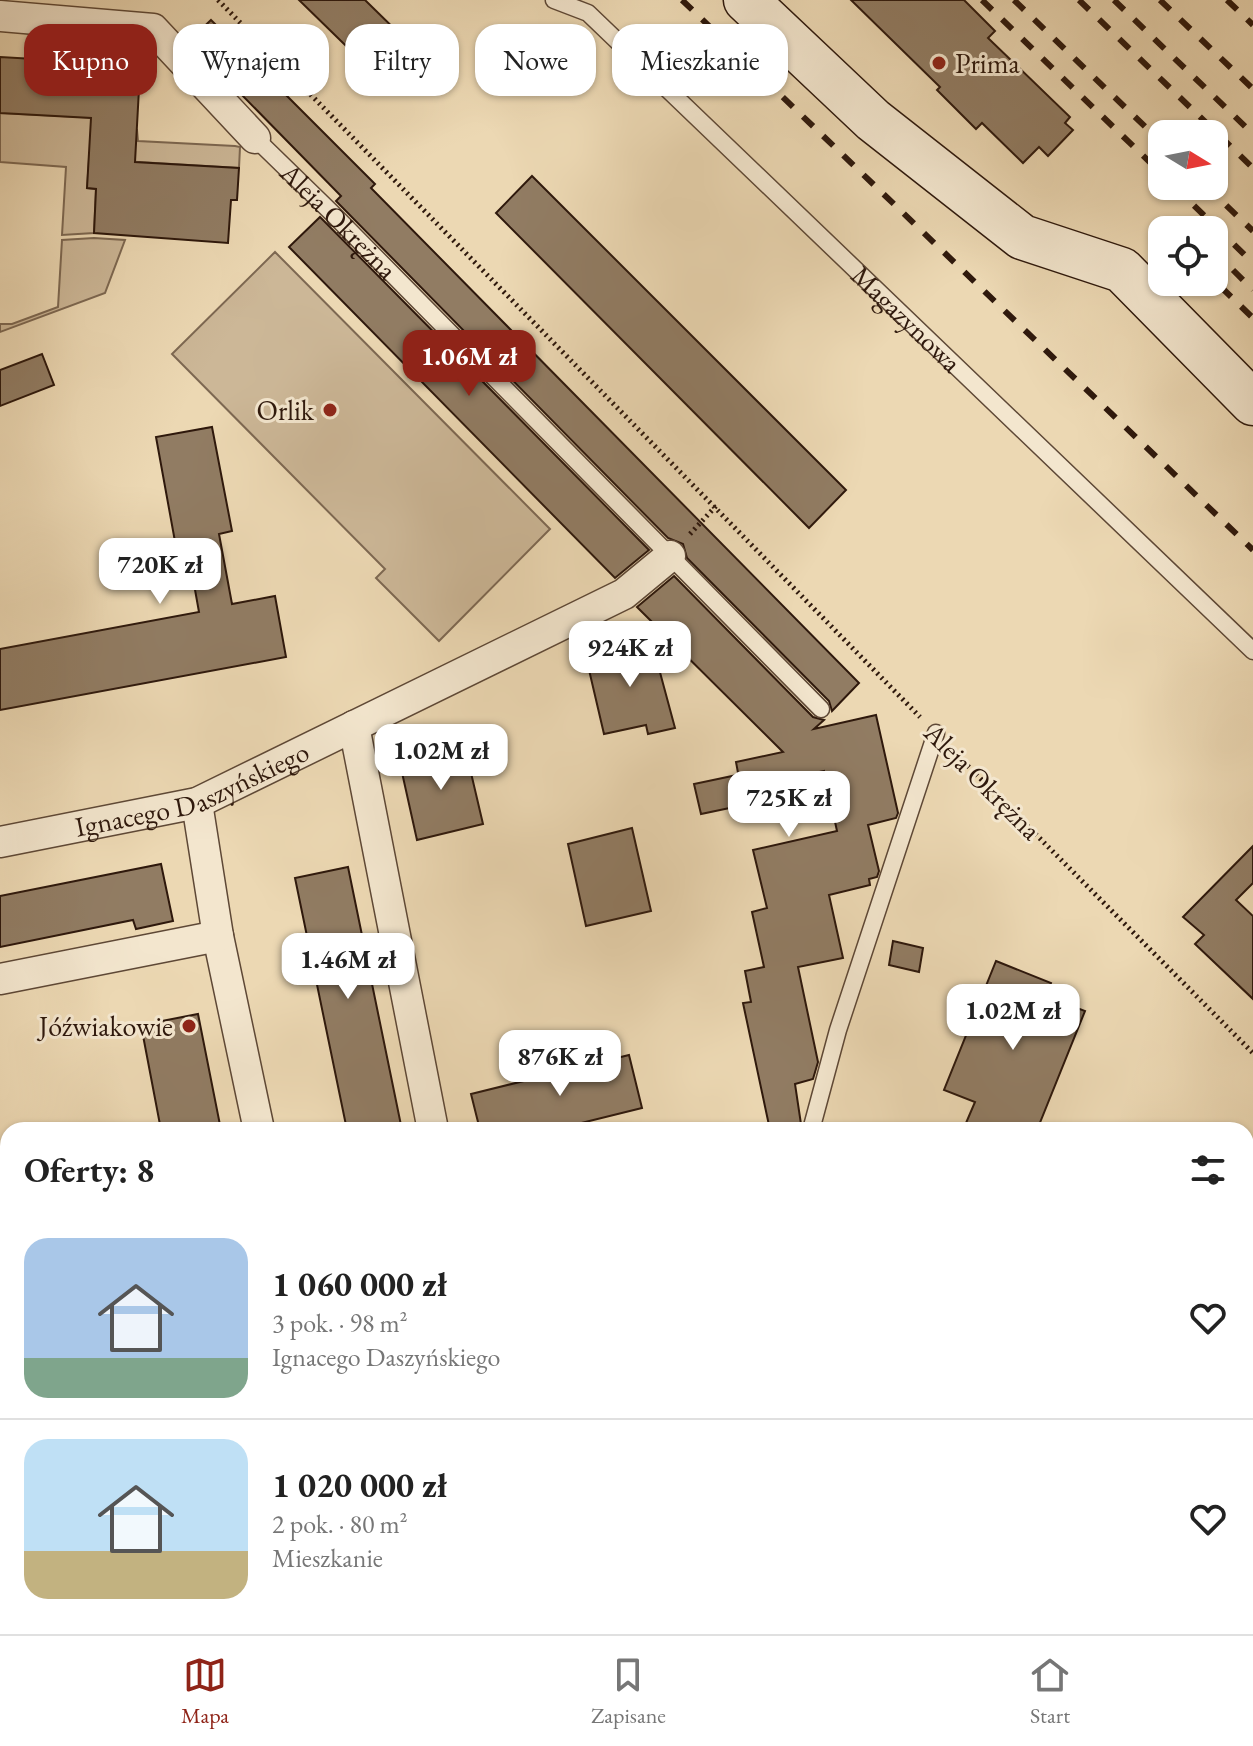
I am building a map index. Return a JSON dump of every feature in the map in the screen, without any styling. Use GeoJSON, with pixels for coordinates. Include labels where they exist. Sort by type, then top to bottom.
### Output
{"type":"FeatureCollection","features":[{"type":"Feature","properties":{"kind":"street"},"geometry":{"type":"LineString","coordinates":[[746,0],[873,120],[1022,237],[1122,270],[1253,403]]}},
{"type":"Feature","properties":{"kind":"street","name":"Aleja Okrężna"},"geometry":{"type":"LineString","coordinates":[[0,16],[153,29],[255,138]]}},
{"type":"Feature","properties":{"kind":"street","name":"Ignacego Daszyńskiego"},"geometry":{"type":"LineString","coordinates":[[0,842],[197,803],[624,594],[670,556]]}},
{"type":"Feature","properties":{"kind":"street"},"geometry":{"type":"LineString","coordinates":[[354,726],[431,1122]]}},
{"type":"Feature","properties":{"kind":"street"},"geometry":{"type":"LineString","coordinates":[[197,803],[218,936],[257,1122]]}},
{"type":"Feature","properties":{"kind":"street"},"geometry":{"type":"LineString","coordinates":[[0,979],[218,936]]}},
{"type":"Feature","properties":{"kind":"lane","name":"Magazynowa"},"geometry":{"type":"LineString","coordinates":[[554,0],[588,13],[1253,651]]}},
{"type":"Feature","properties":{"kind":"lane","name":"Aleja Okrężna"},"geometry":{"type":"LineString","coordinates":[[255,138],[821,709]]}},
{"type":"Feature","properties":{"kind":"lane"},"geometry":{"type":"LineString","coordinates":[[813,1122],[838,1030],[936,733]]}},
{"type":"Feature","properties":{"kind":"path","name":"Aleja Okrężna"},"geometry":{"type":"LineString","coordinates":[[218,0],[1253,1053]]}},
{"type":"Feature","properties":{"kind":"path"},"geometry":{"type":"LineString","coordinates":[[670,556],[716,506]]}},
{"type":"Feature","properties":{"kind":"shaded area"},"geometry":{"type":"Polygon","coordinates":[[[0,113],[100,118],[99,128],[137,130],[138,141],[240,147],[239,168],[89,159],[87,188],[96,189],[94,233],[62,235],[66,167],[0,162],[0,113]]]}},
{"type":"Feature","properties":{"kind":"shaded area"},"geometry":{"type":"Polygon","coordinates":[[[62,240],[125,240],[105,293],[0,332],[0,324],[12,324],[58,307],[62,240]]]}},
{"type":"Feature","properties":{"kind":"shaded area","name":"Orlik"},"geometry":{"type":"Polygon","coordinates":[[[275,252],[550,529],[439,641],[376,578],[385,569],[172,354],[275,252]]]}},
{"type":"Feature","properties":{"kind":"building"},"geometry":{"type":"Polygon","coordinates":[[[299,0],[365,0],[390,24],[345,24],[345,45],[329,29],[329,24],[324,24],[299,0]]]}},
{"type":"Feature","properties":{"kind":"building"},"geometry":{"type":"Polygon","coordinates":[[[851,0],[964,0],[995,31],[988,38],[1070,117],[1065,123],[1073,130],[1048,156],[1039,147],[1023,163],[982,123],[976,129],[937,90],[940,87],[851,0]]]}},
{"type":"Feature","properties":{"kind":"building"},"geometry":{"type":"Polygon","coordinates":[[[0,57],[24,58],[24,96],[139,96],[135,162],[239,168],[237,200],[231,200],[228,243],[94,233],[96,189],[87,188],[91,118],[0,113],[0,57]]]}},
{"type":"Feature","properties":{"kind":"building"},"geometry":{"type":"Polygon","coordinates":[[[243,96],[287,96],[375,184],[371,188],[859,683],[832,711],[829,701],[687,558],[683,544],[668,538],[336,201],[341,196],[243,96]]]}},
{"type":"Feature","properties":{"kind":"building"},"geometry":{"type":"Polygon","coordinates":[[[532,176],[846,490],[809,528],[496,213],[532,176]]]}},
{"type":"Feature","properties":{"kind":"building"},"geometry":{"type":"Polygon","coordinates":[[[320,217],[649,550],[615,578],[289,247],[320,217]]]}},
{"type":"Feature","properties":{"kind":"building"},"geometry":{"type":"Polygon","coordinates":[[[42,354],[54,385],[0,406],[0,370],[42,354]]]}},
{"type":"Feature","properties":{"kind":"building"},"geometry":{"type":"Polygon","coordinates":[[[212,427],[232,531],[219,534],[232,604],[275,596],[286,657],[0,710],[0,649],[199,612],[187,545],[176,547],[156,437],[212,427]]]}},
{"type":"Feature","properties":{"kind":"building"},"geometry":{"type":"Polygon","coordinates":[[[674,576],[813,717],[824,720],[814,729],[876,715],[898,813],[896,818],[868,825],[879,871],[877,877],[869,879],[870,885],[829,895],[843,958],[798,967],[818,1062],[813,1079],[795,1084],[801,1122],[768,1122],[743,1003],[751,1002],[745,971],[764,967],[752,912],[767,908],[753,850],[837,831],[824,771],[741,789],[736,762],[783,752],[637,607],[674,576]]]}},
{"type":"Feature","properties":{"kind":"building"},"geometry":{"type":"Polygon","coordinates":[[[651,639],[675,728],[648,734],[646,725],[604,734],[586,657],[651,639]]]}},
{"type":"Feature","properties":{"kind":"building"},"geometry":{"type":"Polygon","coordinates":[[[464,743],[483,824],[417,840],[399,759],[464,743]]]}},
{"type":"Feature","properties":{"kind":"building"},"geometry":{"type":"Polygon","coordinates":[[[737,775],[744,805],[701,814],[694,784],[737,775]]]}},
{"type":"Feature","properties":{"kind":"building"},"geometry":{"type":"Polygon","coordinates":[[[632,828],[651,911],[586,926],[568,844],[632,828]]]}},
{"type":"Feature","properties":{"kind":"building"},"geometry":{"type":"Polygon","coordinates":[[[1253,846],[1253,883],[1236,900],[1253,916],[1253,999],[1195,944],[1204,935],[1183,917],[1253,846]]]}},
{"type":"Feature","properties":{"kind":"building"},"geometry":{"type":"Polygon","coordinates":[[[161,864],[173,921],[136,929],[133,920],[0,947],[0,896],[161,864]]]}},
{"type":"Feature","properties":{"kind":"building"},"geometry":{"type":"Polygon","coordinates":[[[348,867],[400,1122],[345,1122],[295,878],[348,867]]]}},
{"type":"Feature","properties":{"kind":"building"},"geometry":{"type":"Polygon","coordinates":[[[893,941],[923,948],[919,972],[889,965],[893,941]]]}},
{"type":"Feature","properties":{"kind":"building"},"geometry":{"type":"Polygon","coordinates":[[[996,961],[1051,983],[1046,996],[1085,1011],[1040,1122],[966,1122],[975,1102],[944,1090],[996,961]]]}},
{"type":"Feature","properties":{"kind":"building"},"geometry":{"type":"Polygon","coordinates":[[[198,1014],[219,1122],[159,1122],[141,1025],[198,1014]]]}},
{"type":"Feature","properties":{"kind":"building"},"geometry":{"type":"Polygon","coordinates":[[[629,1055],[642,1108],[585,1122],[478,1122],[471,1094],[629,1055]]]}},
{"type":"Feature","properties":{"kind":"railway"},"geometry":{"type":"LineString","coordinates":[[682,0],[1253,550]]}},
{"type":"Feature","properties":{"kind":"railway"},"geometry":{"type":"LineString","coordinates":[[982,0],[1148,160]]}},
{"type":"Feature","properties":{"kind":"railway"},"geometry":{"type":"LineString","coordinates":[[1014,0],[1148,129]]}},
{"type":"Feature","properties":{"kind":"railway"},"geometry":{"type":"LineString","coordinates":[[1079,0],[1253,168]]}},
{"type":"Feature","properties":{"kind":"railway"},"geometry":{"type":"LineString","coordinates":[[1114,0],[1253,134]]}},
{"type":"Feature","properties":{"kind":"railway"},"geometry":{"type":"LineString","coordinates":[[1160,0],[1253,89]]}},
{"type":"Feature","properties":{"kind":"railway"},"geometry":{"type":"LineString","coordinates":[[1227,0],[1253,25]]}},
{"type":"Feature","properties":{"kind":"railway"},"geometry":{"type":"LineString","coordinates":[[1188,200],[1253,263]]}},
{"type":"Feature","properties":{"kind":"railway"},"geometry":{"type":"LineString","coordinates":[[1221,200],[1253,231]]}},
{"type":"Feature","properties":{"kind":"railway"},"geometry":{"type":"LineString","coordinates":[[1233,270],[1253,290]]}},
{"type":"Feature","properties":{"kind":"railway"},"geometry":{"type":"LineString","coordinates":[[1228,294],[1253,318]]}},
{"type":"Feature","properties":{"kind":"place","name":"Prima"},"geometry":{"type":"Point","coordinates":[939,63]}},
{"type":"Feature","properties":{"kind":"place","name":"Orlik"},"geometry":{"type":"Point","coordinates":[330,410]}},
{"type":"Feature","properties":{"kind":"place","name":"Jóźwiakowie"},"geometry":{"type":"Point","coordinates":[189,1026]}}]}
